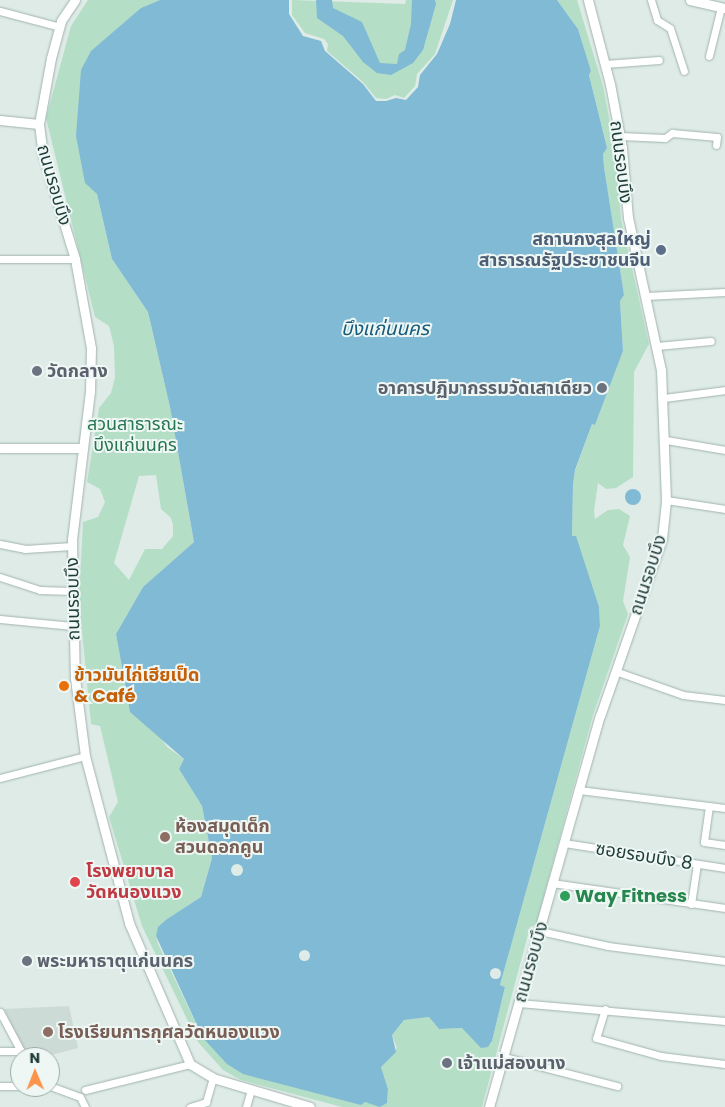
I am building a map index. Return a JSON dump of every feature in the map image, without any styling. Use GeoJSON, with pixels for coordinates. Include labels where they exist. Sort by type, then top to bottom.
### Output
{"type":"FeatureCollection","features":[{"type":"Feature","properties":{"kind":"street","name":"ถนนรอบบึง"},"geometry":{"type":"LineString","coordinates":[[75,0],[60,27],[40,124],[43,155],[75,259],[91,348],[83,448],[72,546],[75,678],[86,756],[129,923],[190,1064]]}},
{"type":"Feature","properties":{"kind":"street","name":"ถนนรอบบึง"},"geometry":{"type":"LineString","coordinates":[[489,1107],[552,883],[615,671],[662,540],[666,500],[664,398],[657,346],[628,218],[620,136],[589,0]]}},
{"type":"Feature","properties":{"kind":"street"},"geometry":{"type":"LineString","coordinates":[[651,0],[657,20],[670,28],[684,71]]}},
{"type":"Feature","properties":{"kind":"street"},"geometry":{"type":"LineString","coordinates":[[690,0],[723,8],[709,56]]}},
{"type":"Feature","properties":{"kind":"street"},"geometry":{"type":"LineString","coordinates":[[0,11],[60,27]]}},
{"type":"Feature","properties":{"kind":"street"},"geometry":{"type":"LineString","coordinates":[[605,64],[659,60]]}},
{"type":"Feature","properties":{"kind":"street"},"geometry":{"type":"LineString","coordinates":[[0,120],[40,124]]}},
{"type":"Feature","properties":{"kind":"street"},"geometry":{"type":"LineString","coordinates":[[620,136],[665,138],[672,134],[717,137],[716,145]]}},
{"type":"Feature","properties":{"kind":"street"},"geometry":{"type":"LineString","coordinates":[[0,259],[75,259]]}},
{"type":"Feature","properties":{"kind":"street"},"geometry":{"type":"LineString","coordinates":[[646,296],[725,292]]}},
{"type":"Feature","properties":{"kind":"street"},"geometry":{"type":"LineString","coordinates":[[657,346],[710,341]]}},
{"type":"Feature","properties":{"kind":"street"},"geometry":{"type":"LineString","coordinates":[[664,398],[725,390]]}},
{"type":"Feature","properties":{"kind":"street"},"geometry":{"type":"LineString","coordinates":[[666,440],[725,450]]}},
{"type":"Feature","properties":{"kind":"street"},"geometry":{"type":"LineString","coordinates":[[0,448],[83,448]]}},
{"type":"Feature","properties":{"kind":"street"},"geometry":{"type":"LineString","coordinates":[[666,500],[725,509]]}},
{"type":"Feature","properties":{"kind":"street"},"geometry":{"type":"LineString","coordinates":[[0,544],[25,549],[72,546]]}},
{"type":"Feature","properties":{"kind":"street"},"geometry":{"type":"LineString","coordinates":[[0,577],[40,590],[72,591]]}},
{"type":"Feature","properties":{"kind":"street"},"geometry":{"type":"LineString","coordinates":[[0,619],[73,626]]}},
{"type":"Feature","properties":{"kind":"street"},"geometry":{"type":"LineString","coordinates":[[615,671],[683,695],[725,700]]}},
{"type":"Feature","properties":{"kind":"street"},"geometry":{"type":"LineString","coordinates":[[1,776],[86,756]]}},
{"type":"Feature","properties":{"kind":"street"},"geometry":{"type":"LineString","coordinates":[[579,790],[725,808]]}},
{"type":"Feature","properties":{"kind":"street"},"geometry":{"type":"LineString","coordinates":[[709,806],[704,842],[725,845]]}},
{"type":"Feature","properties":{"kind":"street","name":"ซอยรอบบึง 8"},"geometry":{"type":"LineString","coordinates":[[564,843],[725,868]]}},
{"type":"Feature","properties":{"kind":"street"},"geometry":{"type":"LineString","coordinates":[[691,904],[697,864]]}},
{"type":"Feature","properties":{"kind":"street"},"geometry":{"type":"LineString","coordinates":[[552,883],[725,908]]}},
{"type":"Feature","properties":{"kind":"street"},"geometry":{"type":"LineString","coordinates":[[540,931],[608,946],[725,961]]}},
{"type":"Feature","properties":{"kind":"street"},"geometry":{"type":"LineString","coordinates":[[519,1003],[605,1009],[725,1021]]}},
{"type":"Feature","properties":{"kind":"street"},"geometry":{"type":"LineString","coordinates":[[605,1009],[596,1038],[661,1056],[725,1064]]}},
{"type":"Feature","properties":{"kind":"street"},"geometry":{"type":"LineString","coordinates":[[0,1012],[18,1047]]}},
{"type":"Feature","properties":{"kind":"street"},"geometry":{"type":"LineString","coordinates":[[504,1056],[617,1086]]}},
{"type":"Feature","properties":{"kind":"street"},"geometry":{"type":"LineString","coordinates":[[717,1062],[725,1070]]}},
{"type":"Feature","properties":{"kind":"street"},"geometry":{"type":"LineString","coordinates":[[85,1090],[190,1064],[213,1078],[309,1107]]}},
{"type":"Feature","properties":{"kind":"street"},"geometry":{"type":"LineString","coordinates":[[190,1107],[206,1102],[213,1078]]}},
{"type":"Feature","properties":{"kind":"street"},"geometry":{"type":"LineString","coordinates":[[60,1090],[80,1097],[85,1107]]}},
{"type":"Feature","properties":{"kind":"street"},"geometry":{"type":"LineString","coordinates":[[246,1107],[251,1090]]}},
{"type":"Feature","properties":{"kind":"shaded area"},"geometry":{"type":"Polygon","coordinates":[[[69,1006],[78,1048],[60,1053],[60,1047],[22,1047],[4,1009],[69,1006]]]}},
{"type":"Feature","properties":{"kind":"green space","name":"สวนสาธารณะ บึงแก่นนคร"},"geometry":{"type":"Polygon","coordinates":[[[88,0],[160,0],[141,8],[91,186],[97,194],[112,259],[148,312],[170,407],[194,542],[143,587],[116,634],[125,685],[167,747],[184,759],[179,769],[202,806],[212,858],[201,897],[167,919],[156,936],[158,944],[203,1038],[364,1102],[381,1105],[387,1103],[388,1089],[381,1067],[397,1048],[392,1035],[404,1020],[429,1017],[439,1029],[462,1028],[490,1045],[492,1041],[505,987],[500,985],[600,626],[599,607],[572,536],[573,485],[575,471],[592,424],[595,425],[623,351],[620,301],[624,295],[604,167],[603,154],[607,148],[589,75],[591,71],[578,29],[557,0],[577,0],[603,86],[615,149],[621,219],[649,344],[634,372],[633,477],[616,488],[606,489],[598,483],[594,511],[595,519],[608,510],[619,509],[630,516],[623,545],[630,557],[623,601],[628,614],[593,715],[536,925],[530,927],[482,1107],[342,1107],[241,1080],[223,1070],[198,1042],[142,926],[109,817],[118,802],[100,726],[91,724],[79,601],[83,522],[98,517],[105,502],[100,489],[87,482],[99,408],[111,393],[115,377],[114,346],[109,326],[95,317],[46,118],[71,26],[88,0]],[[156,475],[139,476],[114,563],[129,580],[145,549],[162,549],[173,536],[171,518],[161,509],[156,475]]]}},
{"type":"Feature","properties":{"kind":"green space"},"geometry":{"type":"Polygon","coordinates":[[[292,0],[405,4],[406,0],[453,0],[435,54],[417,74],[415,86],[404,98],[395,95],[386,99],[376,98],[363,82],[327,51],[328,44],[324,39],[305,33],[292,15],[292,0]]]}},
{"type":"Feature","properties":{"kind":"water","name":"บึงแก่นนคร"},"geometry":{"type":"Polygon","coordinates":[[[160,0],[289,0],[289,14],[303,36],[321,41],[325,51],[363,84],[376,101],[386,101],[396,98],[406,100],[418,87],[420,75],[437,54],[450,24],[456,0],[557,0],[578,29],[591,71],[589,75],[607,148],[603,154],[604,167],[624,295],[620,301],[623,351],[595,425],[592,424],[575,470],[572,536],[576,536],[599,607],[600,626],[500,985],[505,987],[492,1041],[488,1047],[481,1048],[462,1028],[439,1029],[429,1017],[404,1020],[392,1035],[396,1052],[381,1067],[388,1089],[387,1103],[380,1107],[365,1102],[361,1105],[243,1074],[227,1064],[203,1038],[156,936],[158,927],[167,919],[201,897],[212,858],[202,806],[179,769],[184,759],[130,712],[116,634],[143,587],[194,542],[170,407],[148,312],[112,259],[97,194],[85,183],[76,136],[81,70],[91,51],[141,8],[160,0]]]}},
{"type":"Feature","properties":{"kind":"water"},"geometry":{"type":"Polygon","coordinates":[[[316,0],[332,0],[333,8],[362,22],[380,63],[397,64],[399,54],[405,50],[411,24],[412,0],[435,0],[436,4],[423,50],[413,63],[391,75],[377,73],[363,62],[343,36],[317,18],[316,0]]]}},
{"type":"Feature","properties":{"kind":"water"},"geometry":{"type":"Polygon","coordinates":[[[630,489],[636,489],[641,494],[639,503],[630,505],[625,500],[625,494],[630,489]]]}},
{"type":"Feature","properties":{"kind":"pier"},"geometry":{"type":"Polygon","coordinates":[[[237,864],[243,870],[237,876],[231,870],[237,864]]]}},
{"type":"Feature","properties":{"kind":"pier"},"geometry":{"type":"Polygon","coordinates":[[[302,950],[306,950],[309,955],[308,959],[302,960],[299,957],[299,953],[302,950]]]}},
{"type":"Feature","properties":{"kind":"pier"},"geometry":{"type":"Polygon","coordinates":[[[495,967],[501,973],[495,979],[489,973],[495,967]]]}},
{"type":"Feature","properties":{"kind":"place","name":"สถานกงสุลใหญ่ สาธารณรัฐประชาชนจีน"},"geometry":{"type":"Point","coordinates":[661,250]}},
{"type":"Feature","properties":{"kind":"place","name":"วัดกลาง"},"geometry":{"type":"Point","coordinates":[37,371]}},
{"type":"Feature","properties":{"kind":"place","name":"อาคารปฏิมากรรมวัดเสาเดียว"},"geometry":{"type":"Point","coordinates":[602,388]}},
{"type":"Feature","properties":{"kind":"place","name":"ข้าวมันไก่เฮียเป็ด & Café"},"geometry":{"type":"Point","coordinates":[64,686]}},
{"type":"Feature","properties":{"kind":"place","name":"ห้องสมุดเด็ก สวนดอกคูน"},"geometry":{"type":"Point","coordinates":[165,837]}},
{"type":"Feature","properties":{"kind":"place","name":"โรงพยาบาล วัดหนองแวง"},"geometry":{"type":"Point","coordinates":[75,882]}},
{"type":"Feature","properties":{"kind":"place","name":"Way Fitness"},"geometry":{"type":"Point","coordinates":[565,896]}},
{"type":"Feature","properties":{"kind":"place","name":"พระมหาธาตุแก่นนคร"},"geometry":{"type":"Point","coordinates":[27,961]}},
{"type":"Feature","properties":{"kind":"place","name":"โรงเรียนการกุศลวัดหนองแวง"},"geometry":{"type":"Point","coordinates":[48,1032]}},
{"type":"Feature","properties":{"kind":"place","name":"เจ้าแม่สองนาง"},"geometry":{"type":"Point","coordinates":[447,1063]}}]}
